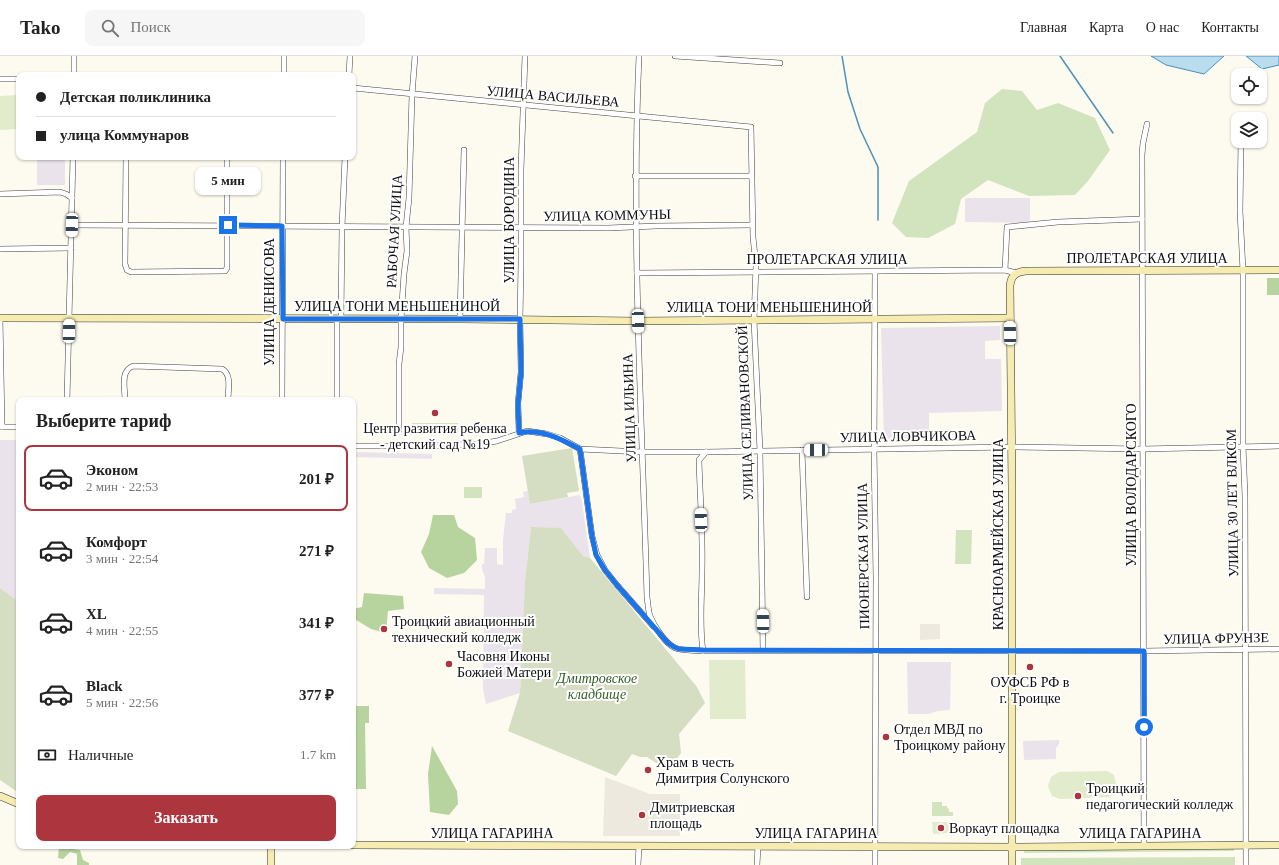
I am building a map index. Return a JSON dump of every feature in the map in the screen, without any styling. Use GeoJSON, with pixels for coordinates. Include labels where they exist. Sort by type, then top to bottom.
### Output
{"type":"FeatureCollection","features":[{"type":"Feature","properties":{"kind":"street"},"geometry":{"type":"LineString","coordinates":[[74,56],[74,72]]}},
{"type":"Feature","properties":{"kind":"street"},"geometry":{"type":"LineString","coordinates":[[284,56],[284,72]]}},
{"type":"Feature","properties":{"kind":"street"},"geometry":{"type":"LineString","coordinates":[[349,72],[350,56]]}},
{"type":"Feature","properties":{"kind":"street","name":"РАБОЧАЯ УЛИЦА"},"geometry":{"type":"LineString","coordinates":[[399,430],[398,387],[401,347],[401,319],[407,252],[406,227],[409,198],[412,95],[415,56]]}},
{"type":"Feature","properties":{"kind":"street","name":"УЛИЦА БОРОДИНА"},"geometry":{"type":"LineString","coordinates":[[519,433],[518,404],[521,372],[520,319],[522,264],[521,169],[525,56]]}},
{"type":"Feature","properties":{"kind":"street","name":"УЛИЦА ИЛЬИНА"},"geometry":{"type":"LineString","coordinates":[[639,56],[635,176],[647,597],[650,615],[662,636]]}},
{"type":"Feature","properties":{"kind":"street"},"geometry":{"type":"LineString","coordinates":[[675,56],[780,63]]}},
{"type":"Feature","properties":{"kind":"street"},"geometry":{"type":"LineString","coordinates":[[0,79],[16,79]]}},
{"type":"Feature","properties":{"kind":"street","name":"УЛИЦА ВАСИЛЬЕВА"},"geometry":{"type":"LineString","coordinates":[[356,88],[523,106],[751,127]]}},
{"type":"Feature","properties":{"kind":"street","name":"УЛИЦА ВОЛОДАРСКОГО"},"geometry":{"type":"LineString","coordinates":[[1144,846],[1142,219],[1143,143],[1147,124]]}},
{"type":"Feature","properties":{"kind":"street","name":"УЛИЦА СЕЛИВАНОВСКОЙ"},"geometry":{"type":"LineString","coordinates":[[751,127],[752,226],[756,254],[754,320],[760,451],[763,650]]}},
{"type":"Feature","properties":{"kind":"street","name":"УЛИЦА 30 ЛЕТ ВЛКСМ"},"geometry":{"type":"LineString","coordinates":[[1241,148],[1240,211],[1243,270],[1246,865]]}},
{"type":"Feature","properties":{"kind":"street"},"geometry":{"type":"LineString","coordinates":[[460,319],[464,150]]}},
{"type":"Feature","properties":{"kind":"street"},"geometry":{"type":"LineString","coordinates":[[67,397],[72,225],[72,160]]}},
{"type":"Feature","properties":{"kind":"street"},"geometry":{"type":"LineString","coordinates":[[126,160],[125,264],[127,270],[131,272],[226,272],[228,225],[227,160]]}},
{"type":"Feature","properties":{"kind":"street","name":"УЛИЦА ДЕНИСОВА"},"geometry":{"type":"LineString","coordinates":[[282,397],[283,160]]}},
{"type":"Feature","properties":{"kind":"street"},"geometry":{"type":"LineString","coordinates":[[337,397],[345,160]]}},
{"type":"Feature","properties":{"kind":"street"},"geometry":{"type":"LineString","coordinates":[[635,176],[751,176]]}},
{"type":"Feature","properties":{"kind":"street"},"geometry":{"type":"LineString","coordinates":[[0,194],[60,192],[72,198]]}},
{"type":"Feature","properties":{"kind":"street"},"geometry":{"type":"LineString","coordinates":[[1005,270],[1007,227],[1058,222],[1142,219]]}},
{"type":"Feature","properties":{"kind":"street","name":"УЛИЦА КОММУНЫ"},"geometry":{"type":"LineString","coordinates":[[72,225],[521,228],[752,226]]}},
{"type":"Feature","properties":{"kind":"street"},"geometry":{"type":"LineString","coordinates":[[0,249],[71,248]]}},
{"type":"Feature","properties":{"kind":"street","name":"ПРОЛЕТАРСКАЯ УЛИЦА"},"geometry":{"type":"LineString","coordinates":[[637,273],[1005,270],[1014,274],[1026,271],[1279,270]]}},
{"type":"Feature","properties":{"kind":"street","name":"ПИОНЕРСКАЯ УЛИЦА"},"geometry":{"type":"LineString","coordinates":[[875,272],[875,865]]}},
{"type":"Feature","properties":{"kind":"street","name":"КРАСНОАРМЕЙСКАЯ УЛИЦА"},"geometry":{"type":"LineString","coordinates":[[1012,865],[1010,286],[1014,274]]}},
{"type":"Feature","properties":{"kind":"street"},"geometry":{"type":"LineString","coordinates":[[0,318],[1,428],[16,427]]}},
{"type":"Feature","properties":{"kind":"street","name":"УЛИЦА ТОНИ МЕНЬШЕНИНОЙ"},"geometry":{"type":"LineString","coordinates":[[0,318],[520,319],[638,321],[1010,318]]}},
{"type":"Feature","properties":{"kind":"street"},"geometry":{"type":"LineString","coordinates":[[125,397],[124,374],[128,368],[134,366],[222,368],[227,373],[228,397]]}},
{"type":"Feature","properties":{"kind":"street","name":"УЛИЦА ЛОВЧИКОВА"},"geometry":{"type":"LineString","coordinates":[[356,446],[462,445],[497,441],[527,431],[547,434],[560,438],[580,449],[642,452],[1011,447],[1142,449],[1279,446]]}},
{"type":"Feature","properties":{"kind":"street","name":"УЛИЦА ИЛЬИНА"},"geometry":{"type":"LineString","coordinates":[[580,449],[596,555],[605,570],[617,585],[662,636],[674,647]]}},
{"type":"Feature","properties":{"kind":"street"},"geometry":{"type":"LineString","coordinates":[[802,450],[806,597]]}},
{"type":"Feature","properties":{"kind":"street"},"geometry":{"type":"LineString","coordinates":[[694,452],[699,460],[702,551],[700,634],[703,650]]}},
{"type":"Feature","properties":{"kind":"street"},"geometry":{"type":"LineString","coordinates":[[699,460],[706,452]]}},
{"type":"Feature","properties":{"kind":"street","name":"УЛИЦА ФРУНЗЕ"},"geometry":{"type":"LineString","coordinates":[[674,647],[679,649],[703,650],[876,651],[1144,651],[1279,649]]}},
{"type":"Feature","properties":{"kind":"street"},"geometry":{"type":"LineString","coordinates":[[0,796],[16,803]]}},
{"type":"Feature","properties":{"kind":"street"},"geometry":{"type":"LineString","coordinates":[[0,802],[16,804]]}},
{"type":"Feature","properties":{"kind":"street","name":"УЛИЦА ГАГАРИНА"},"geometry":{"type":"LineString","coordinates":[[356,846],[1012,847],[1279,845]]}},
{"type":"Feature","properties":{"kind":"street"},"geometry":{"type":"LineString","coordinates":[[638,865],[639,846]]}},
{"type":"Feature","properties":{"kind":"street"},"geometry":{"type":"LineString","coordinates":[[757,865],[758,846]]}},
{"type":"Feature","properties":{"kind":"street"},"geometry":{"type":"LineString","coordinates":[[271,849],[271,865]]}},
{"type":"Feature","properties":{"kind":"shaded area"},"geometry":{"type":"Polygon","coordinates":[[[37,160],[65,160],[65,185],[37,185],[37,160]]]}},
{"type":"Feature","properties":{"kind":"shaded area"},"geometry":{"type":"Polygon","coordinates":[[[965,198],[1030,198],[1030,223],[965,222],[965,198]]]}},
{"type":"Feature","properties":{"kind":"shaded area"},"geometry":{"type":"Polygon","coordinates":[[[1000,326],[1000,340],[985,341],[985,359],[1001,359],[1002,411],[929,413],[929,438],[884,439],[881,328],[1000,326]]]}},
{"type":"Feature","properties":{"kind":"shaded area"},"geometry":{"type":"Polygon","coordinates":[[[0,440],[16,440],[16,600],[0,588],[0,440]]]}},
{"type":"Feature","properties":{"kind":"shaded area"},"geometry":{"type":"Polygon","coordinates":[[[356,452],[432,454],[432,459],[356,457],[356,452]]]}},
{"type":"Feature","properties":{"kind":"shaded area"},"geometry":{"type":"Polygon","coordinates":[[[528,491],[530,504],[580,495],[590,558],[583,556],[561,528],[531,528],[525,581],[520,693],[486,704],[483,689],[484,595],[434,594],[434,588],[485,589],[485,577],[482,564],[484,564],[485,548],[497,548],[497,564],[503,565],[503,540],[506,513],[512,513],[512,510],[516,509],[515,499],[524,497],[523,492],[528,491]]]}},
{"type":"Feature","properties":{"kind":"shaded area"},"geometry":{"type":"Polygon","coordinates":[[[920,624],[940,624],[940,639],[920,640],[920,624]]]}},
{"type":"Feature","properties":{"kind":"shaded area"},"geometry":{"type":"Polygon","coordinates":[[[907,662],[951,662],[950,710],[928,714],[908,714],[907,662]]]}},
{"type":"Feature","properties":{"kind":"shaded area"},"geometry":{"type":"Polygon","coordinates":[[[1059,740],[1059,744],[1056,748],[1056,759],[1024,760],[1023,741],[1059,740]]]}},
{"type":"Feature","properties":{"kind":"shaded area","name":"Дмитриевская площадь"},"geometry":{"type":"Polygon","coordinates":[[[605,777],[650,794],[680,794],[680,836],[603,836],[605,777]]]}},
{"type":"Feature","properties":{"kind":"green space"},"geometry":{"type":"Polygon","coordinates":[[[1002,89],[1022,91],[1037,110],[1058,103],[1095,118],[1110,150],[1088,181],[1075,195],[1029,196],[988,180],[961,199],[955,224],[928,238],[906,237],[892,223],[909,181],[977,132],[985,103],[1002,89]]]}},
{"type":"Feature","properties":{"kind":"green space"},"geometry":{"type":"Polygon","coordinates":[[[16,95],[16,129],[0,130],[0,96],[16,95]]]}},
{"type":"Feature","properties":{"kind":"green space"},"geometry":{"type":"Polygon","coordinates":[[[1267,278],[1279,278],[1279,295],[1267,295],[1267,278]]]}},
{"type":"Feature","properties":{"kind":"green space"},"geometry":{"type":"Polygon","coordinates":[[[412,423],[458,423],[458,435],[412,435],[412,423]]]}},
{"type":"Feature","properties":{"kind":"green space"},"geometry":{"type":"Polygon","coordinates":[[[572,448],[579,491],[567,493],[568,497],[530,504],[522,456],[572,448]]]}},
{"type":"Feature","properties":{"kind":"green space"},"geometry":{"type":"Polygon","coordinates":[[[464,487],[482,487],[482,498],[464,498],[464,487]]]}},
{"type":"Feature","properties":{"kind":"green space"},"geometry":{"type":"Polygon","coordinates":[[[433,515],[454,515],[458,527],[475,538],[477,560],[464,573],[447,578],[429,568],[421,552],[429,534],[433,515]]]}},
{"type":"Feature","properties":{"kind":"green space","name":"Дмитровское кладбище"},"geometry":{"type":"Polygon","coordinates":[[[531,527],[561,528],[583,556],[590,558],[697,687],[705,703],[679,734],[681,753],[672,765],[663,767],[647,757],[640,757],[632,754],[616,776],[508,731],[520,693],[525,581],[531,527]]]}},
{"type":"Feature","properties":{"kind":"green space"},"geometry":{"type":"Polygon","coordinates":[[[956,530],[972,530],[971,564],[955,564],[956,530]]]}},
{"type":"Feature","properties":{"kind":"green space"},"geometry":{"type":"Polygon","coordinates":[[[0,588],[16,600],[16,791],[0,780],[0,588]]]}},
{"type":"Feature","properties":{"kind":"green space"},"geometry":{"type":"Polygon","coordinates":[[[364,593],[403,596],[404,609],[388,611],[386,633],[371,629],[356,620],[356,608],[362,607],[364,593]]]}},
{"type":"Feature","properties":{"kind":"green space"},"geometry":{"type":"Polygon","coordinates":[[[709,660],[745,660],[746,719],[710,719],[709,660]]]}},
{"type":"Feature","properties":{"kind":"green space"},"geometry":{"type":"Polygon","coordinates":[[[356,706],[369,706],[369,723],[365,723],[366,789],[356,789],[356,706]]]}},
{"type":"Feature","properties":{"kind":"green space"},"geometry":{"type":"Polygon","coordinates":[[[432,746],[457,791],[458,804],[449,815],[430,812],[428,774],[432,746]]]}},
{"type":"Feature","properties":{"kind":"green space"},"geometry":{"type":"Polygon","coordinates":[[[1107,771],[1114,775],[1116,784],[1114,795],[1108,797],[1060,799],[1052,796],[1048,786],[1051,777],[1059,772],[1107,771]]]}},
{"type":"Feature","properties":{"kind":"green space"},"geometry":{"type":"Polygon","coordinates":[[[932,802],[942,802],[942,806],[947,806],[949,812],[953,812],[953,816],[932,816],[932,802]]]}},
{"type":"Feature","properties":{"kind":"green space","name":"Воркаут площадка"},"geometry":{"type":"Polygon","coordinates":[[[932,822],[949,822],[949,833],[933,834],[932,822]]]}},
{"type":"Feature","properties":{"kind":"green space"},"geometry":{"type":"Polygon","coordinates":[[[1234,848],[1234,851],[1024,853],[1024,849],[1234,848]]]}},
{"type":"Feature","properties":{"kind":"green space"},"geometry":{"type":"Polygon","coordinates":[[[59,849],[80,850],[83,860],[89,863],[89,865],[77,865],[77,854],[70,852],[63,859],[58,858],[59,849]]]}},
{"type":"Feature","properties":{"kind":"green space"},"geometry":{"type":"Polygon","coordinates":[[[1235,857],[1235,865],[1021,865],[1021,858],[1235,857]]]}},
{"type":"Feature","properties":{"kind":"water"},"geometry":{"type":"Polygon","coordinates":[[[1151,56],[1224,56],[1204,74],[1166,65],[1151,56]]]}},
{"type":"Feature","properties":{"kind":"water"},"geometry":{"type":"Polygon","coordinates":[[[1246,56],[1279,56],[1279,65],[1261,68],[1246,56]]]}},
{"type":"Feature","properties":{"kind":"waterway"},"geometry":{"type":"LineString","coordinates":[[842,56],[848,92],[860,129],[878,167],[878,220]]}},
{"type":"Feature","properties":{"kind":"waterway"},"geometry":{"type":"LineString","coordinates":[[1060,56],[1113,133]]}},
{"type":"Feature","properties":{"kind":"place","name":"Центр развития ребенка - детский сад №19"},"geometry":{"type":"Point","coordinates":[435,413]}},
{"type":"Feature","properties":{"kind":"place","name":"Троицкий авиационный технический колледж"},"geometry":{"type":"Point","coordinates":[384,629]}},
{"type":"Feature","properties":{"kind":"place","name":"Часовня Иконы Божией Матери"},"geometry":{"type":"Point","coordinates":[449,664]}},
{"type":"Feature","properties":{"kind":"place","name":"ОУФСБ РФ в г. Троицке"},"geometry":{"type":"Point","coordinates":[1030,667]}},
{"type":"Feature","properties":{"kind":"place","name":"Отдел МВД по Троицкому району"},"geometry":{"type":"Point","coordinates":[886,737]}},
{"type":"Feature","properties":{"kind":"place","name":"Храм в честь Димитрия Солунского"},"geometry":{"type":"Point","coordinates":[648,770]}},
{"type":"Feature","properties":{"kind":"place","name":"Троицкий педагогический колледж"},"geometry":{"type":"Point","coordinates":[1078,796]}},
{"type":"Feature","properties":{"kind":"place","name":"Дмитриевская площадь"},"geometry":{"type":"Point","coordinates":[642,815]}},
{"type":"Feature","properties":{"kind":"place","name":"Воркаут площадка"},"geometry":{"type":"Point","coordinates":[941,828]}},
{"type":"Feature","properties":{"kind":"route"},"geometry":{"type":"LineString","coordinates":[[228,225],[282,226],[283,319],[520,319],[521,372],[518,404],[519,433],[527,431],[547,434],[560,438],[580,449],[596,555],[605,570],[617,585],[668,643],[674,647],[679,649],[753,651],[1144,651],[1144,727]]}}]}
